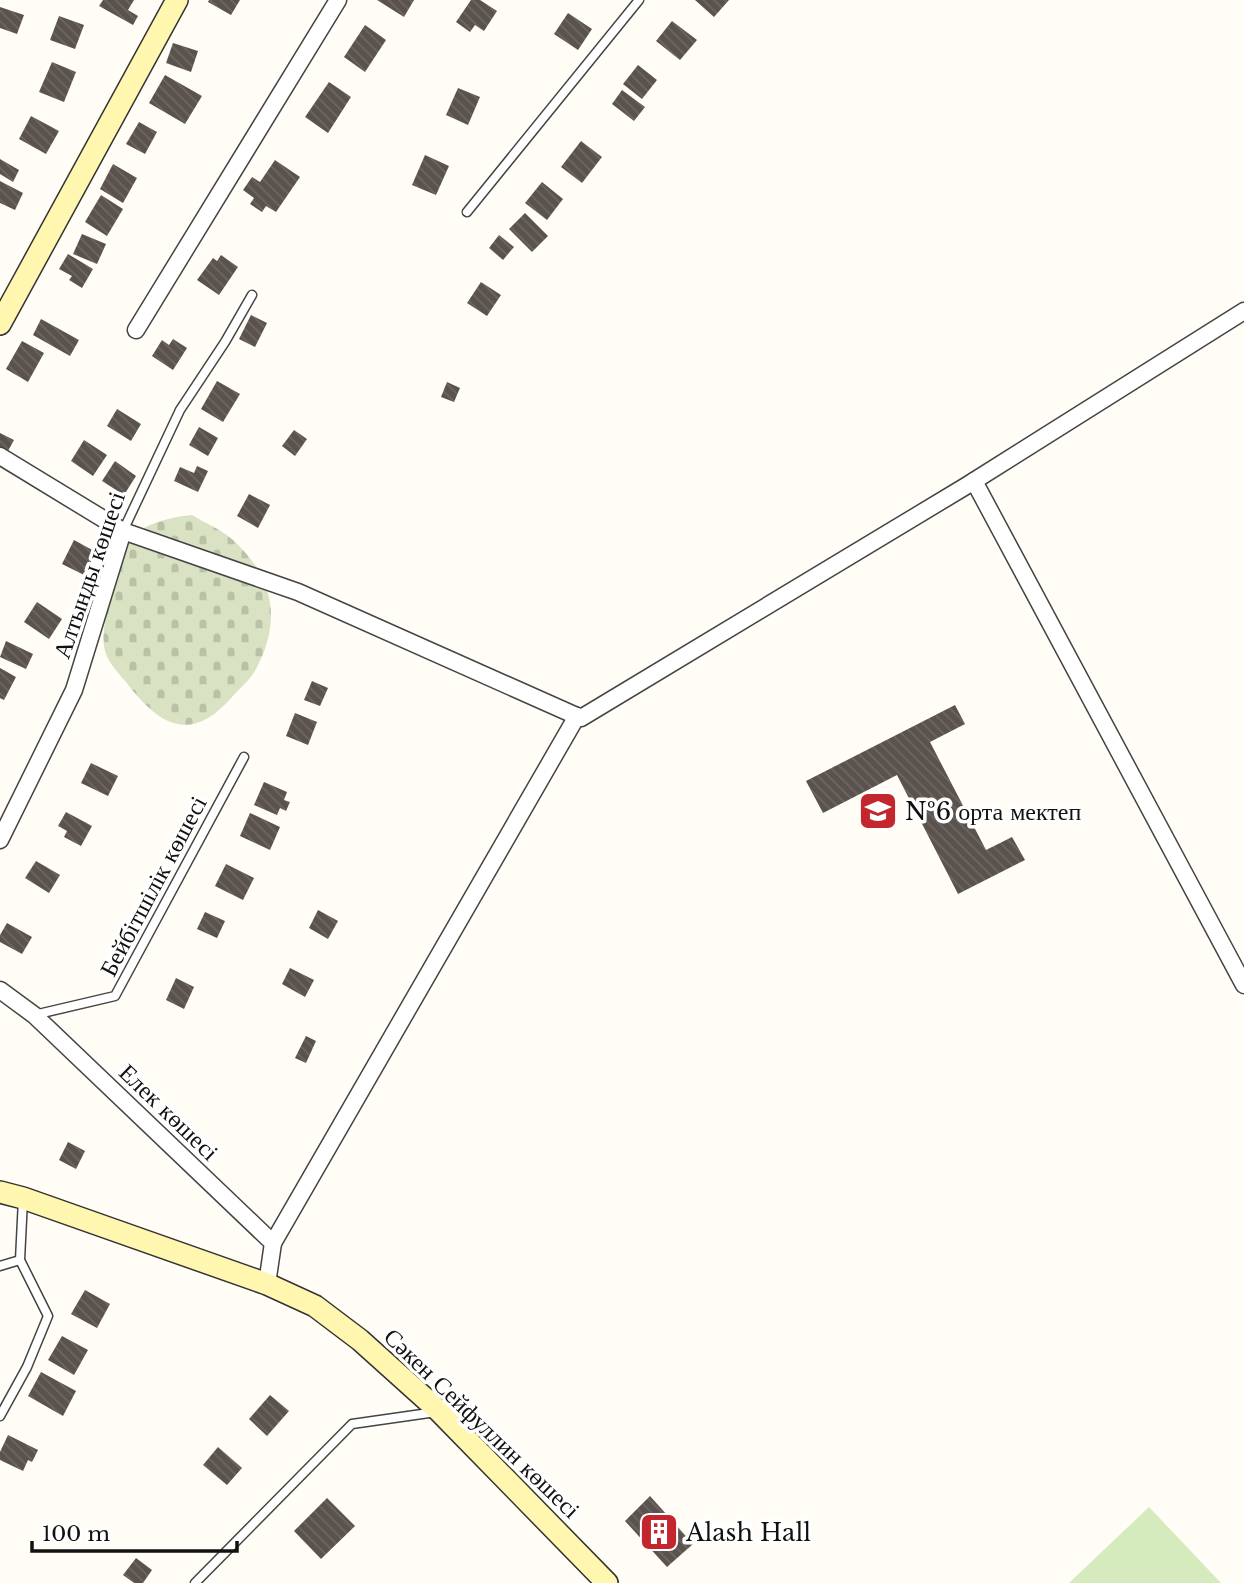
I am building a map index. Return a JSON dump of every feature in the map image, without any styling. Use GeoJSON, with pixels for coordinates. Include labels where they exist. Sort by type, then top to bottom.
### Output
{"type":"FeatureCollection","features":[{"type":"Feature","properties":{"kind":"street"},"geometry":{"type":"LineString","coordinates":[[0,324],[177,0]]}},
{"type":"Feature","properties":{"kind":"street"},"geometry":{"type":"LineString","coordinates":[[136,330],[338,0]]}},
{"type":"Feature","properties":{"kind":"street"},"geometry":{"type":"LineString","coordinates":[[0,456],[123,531],[298,592],[581,718],[974,481],[1244,311]]}},
{"type":"Feature","properties":{"kind":"street"},"geometry":{"type":"LineString","coordinates":[[974,481],[1244,985]]}},
{"type":"Feature","properties":{"kind":"street","name":"Алтынды көшесі"},"geometry":{"type":"LineString","coordinates":[[0,840],[75,690],[123,531]]}},
{"type":"Feature","properties":{"kind":"street"},"geometry":{"type":"LineString","coordinates":[[267,1284],[273,1243],[577,716]]}},
{"type":"Feature","properties":{"kind":"street","name":"Елек көшесі"},"geometry":{"type":"LineString","coordinates":[[0,990],[34,1015],[273,1243]]}},
{"type":"Feature","properties":{"kind":"street","name":"Сәкен Сейфуллин көшесі"},"geometry":{"type":"LineString","coordinates":[[0,1192],[267,1284],[315,1306],[360,1340],[439,1411],[607,1583]]}},
{"type":"Feature","properties":{"kind":"lane"},"geometry":{"type":"LineString","coordinates":[[467,212],[639,0]]}},
{"type":"Feature","properties":{"kind":"lane","name":"Алтынды көшесі"},"geometry":{"type":"LineString","coordinates":[[123,531],[180,410],[253,295]]}},
{"type":"Feature","properties":{"kind":"lane","name":"Бейбітшілік көшесі"},"geometry":{"type":"LineString","coordinates":[[34,1015],[115,996],[244,757]]}},
{"type":"Feature","properties":{"kind":"lane"},"geometry":{"type":"LineString","coordinates":[[0,1416],[27,1367],[48,1316],[20,1260],[23,1198]]}},
{"type":"Feature","properties":{"kind":"lane"},"geometry":{"type":"LineString","coordinates":[[0,1266],[20,1260]]}},
{"type":"Feature","properties":{"kind":"lane"},"geometry":{"type":"LineString","coordinates":[[195,1583],[352,1424],[439,1411]]}},
{"type":"Feature","properties":{"kind":"green space"},"geometry":{"type":"Polygon","coordinates":[[[192,515],[229,536],[247,554],[265,585],[270,600],[271,617],[264,651],[251,676],[217,712],[189,725],[176,724],[163,718],[138,697],[109,661],[104,637],[107,607],[115,573],[129,539],[135,533],[159,522],[192,515]]]}},
{"type":"Feature","properties":{"kind":"green space"},"geometry":{"type":"Polygon","coordinates":[[[1149,1507],[1221,1583],[1069,1583],[1149,1507]]]}},
{"type":"Feature","properties":{"kind":"building"},"geometry":{"type":"Polygon","coordinates":[[[103,0],[134,0],[128,10],[138,16],[133,25],[99,6],[103,0]]]}},
{"type":"Feature","properties":{"kind":"building"},"geometry":{"type":"Polygon","coordinates":[[[240,0],[231,15],[208,2],[240,0]]]}},
{"type":"Feature","properties":{"kind":"building"},"geometry":{"type":"Polygon","coordinates":[[[377,0],[414,0],[404,17],[377,0]]]}},
{"type":"Feature","properties":{"kind":"building"},"geometry":{"type":"Polygon","coordinates":[[[471,0],[480,0],[497,11],[484,31],[475,25],[470,32],[456,22],[471,0]]]}},
{"type":"Feature","properties":{"kind":"building"},"geometry":{"type":"Polygon","coordinates":[[[695,0],[729,0],[714,17],[695,0]]]}},
{"type":"Feature","properties":{"kind":"building"},"geometry":{"type":"Polygon","coordinates":[[[0,7],[24,15],[17,34],[0,28],[0,7]]]}},
{"type":"Feature","properties":{"kind":"building"},"geometry":{"type":"Polygon","coordinates":[[[568,13],[592,29],[578,50],[554,34],[568,13]]]}},
{"type":"Feature","properties":{"kind":"building"},"geometry":{"type":"Polygon","coordinates":[[[59,16],[84,25],[75,49],[50,40],[59,16]]]}},
{"type":"Feature","properties":{"kind":"building"},"geometry":{"type":"Polygon","coordinates":[[[672,21],[697,40],[680,60],[656,41],[672,21]]]}},
{"type":"Feature","properties":{"kind":"building"},"geometry":{"type":"Polygon","coordinates":[[[365,25],[386,40],[365,72],[344,57],[365,25]]]}},
{"type":"Feature","properties":{"kind":"building"},"geometry":{"type":"Polygon","coordinates":[[[173,43],[198,51],[191,72],[166,63],[173,43]]]}},
{"type":"Feature","properties":{"kind":"building"},"geometry":{"type":"Polygon","coordinates":[[[52,62],[76,72],[64,102],[39,92],[52,62]]]}},
{"type":"Feature","properties":{"kind":"building"},"geometry":{"type":"Polygon","coordinates":[[[638,65],[657,80],[642,99],[623,84],[638,65]]]}},
{"type":"Feature","properties":{"kind":"building"},"geometry":{"type":"Polygon","coordinates":[[[165,75],[202,96],[185,124],[149,103],[165,75]]]}},
{"type":"Feature","properties":{"kind":"building"},"geometry":{"type":"Polygon","coordinates":[[[329,82],[351,97],[328,133],[305,117],[329,82]]]}},
{"type":"Feature","properties":{"kind":"building"},"geometry":{"type":"Polygon","coordinates":[[[458,88],[480,97],[468,125],[446,115],[458,88]]]}},
{"type":"Feature","properties":{"kind":"building"},"geometry":{"type":"Polygon","coordinates":[[[622,90],[645,107],[634,121],[612,104],[622,90]]]}},
{"type":"Feature","properties":{"kind":"building"},"geometry":{"type":"Polygon","coordinates":[[[31,116],[59,131],[46,154],[19,139],[31,116]]]}},
{"type":"Feature","properties":{"kind":"building"},"geometry":{"type":"Polygon","coordinates":[[[139,122],[157,132],[145,154],[126,144],[139,122]]]}},
{"type":"Feature","properties":{"kind":"building"},"geometry":{"type":"Polygon","coordinates":[[[581,141],[602,157],[582,183],[561,167],[581,141]]]}},
{"type":"Feature","properties":{"kind":"building"},"geometry":{"type":"Polygon","coordinates":[[[425,155],[449,166],[436,195],[412,185],[425,155]]]}},
{"type":"Feature","properties":{"kind":"building"},"geometry":{"type":"Polygon","coordinates":[[[0,159],[19,170],[13,182],[0,174],[0,159]]]}},
{"type":"Feature","properties":{"kind":"building"},"geometry":{"type":"Polygon","coordinates":[[[275,160],[300,177],[276,212],[266,206],[262,212],[250,204],[254,198],[243,190],[252,177],[260,182],[275,160]]]}},
{"type":"Feature","properties":{"kind":"building"},"geometry":{"type":"Polygon","coordinates":[[[113,164],[137,178],[123,203],[100,189],[113,164]]]}},
{"type":"Feature","properties":{"kind":"building"},"geometry":{"type":"Polygon","coordinates":[[[0,181],[23,193],[15,210],[0,203],[0,181]]]}},
{"type":"Feature","properties":{"kind":"building"},"geometry":{"type":"Polygon","coordinates":[[[542,182],[563,199],[547,220],[525,203],[542,182]]]}},
{"type":"Feature","properties":{"kind":"building"},"geometry":{"type":"Polygon","coordinates":[[[101,195],[123,209],[107,236],[85,222],[101,195]]]}},
{"type":"Feature","properties":{"kind":"building"},"geometry":{"type":"Polygon","coordinates":[[[525,213],[548,236],[532,252],[509,229],[525,213]]]}},
{"type":"Feature","properties":{"kind":"building"},"geometry":{"type":"Polygon","coordinates":[[[82,234],[106,244],[97,264],[73,254],[82,234]]]}},
{"type":"Feature","properties":{"kind":"building"},"geometry":{"type":"Polygon","coordinates":[[[499,235],[514,247],[503,260],[489,248],[499,235]]]}},
{"type":"Feature","properties":{"kind":"building"},"geometry":{"type":"Polygon","coordinates":[[[68,254],[93,269],[82,288],[69,280],[72,276],[59,269],[68,254]]]}},
{"type":"Feature","properties":{"kind":"building"},"geometry":{"type":"Polygon","coordinates":[[[221,255],[238,267],[219,295],[197,280],[213,258],[217,261],[221,255]]]}},
{"type":"Feature","properties":{"kind":"building"},"geometry":{"type":"Polygon","coordinates":[[[481,282],[501,295],[487,316],[467,303],[481,282]]]}},
{"type":"Feature","properties":{"kind":"building"},"geometry":{"type":"Polygon","coordinates":[[[251,315],[267,323],[255,347],[239,339],[251,315]]]}},
{"type":"Feature","properties":{"kind":"building"},"geometry":{"type":"Polygon","coordinates":[[[41,319],[79,340],[70,356],[33,335],[41,319]]]}},
{"type":"Feature","properties":{"kind":"building"},"geometry":{"type":"Polygon","coordinates":[[[173,339],[187,348],[173,370],[152,356],[162,340],[169,345],[173,339]]]}},
{"type":"Feature","properties":{"kind":"building"},"geometry":{"type":"Polygon","coordinates":[[[22,341],[44,353],[28,382],[6,369],[22,341]]]}},
{"type":"Feature","properties":{"kind":"building"},"geometry":{"type":"Polygon","coordinates":[[[217,381],[240,394],[223,422],[201,409],[217,381]]]}},
{"type":"Feature","properties":{"kind":"building"},"geometry":{"type":"Polygon","coordinates":[[[447,382],[460,388],[454,402],[441,397],[447,382]]]}},
{"type":"Feature","properties":{"kind":"building"},"geometry":{"type":"Polygon","coordinates":[[[117,409],[141,424],[131,441],[107,426],[117,409]]]}},
{"type":"Feature","properties":{"kind":"building"},"geometry":{"type":"Polygon","coordinates":[[[199,427],[218,438],[208,456],[189,445],[199,427]]]}},
{"type":"Feature","properties":{"kind":"building"},"geometry":{"type":"Polygon","coordinates":[[[294,430],[307,439],[295,456],[282,446],[294,430]]]}},
{"type":"Feature","properties":{"kind":"building"},"geometry":{"type":"Polygon","coordinates":[[[0,433],[14,440],[8,451],[0,447],[0,433]]]}},
{"type":"Feature","properties":{"kind":"building"},"geometry":{"type":"Polygon","coordinates":[[[84,440],[107,455],[93,476],[71,461],[84,440]]]}},
{"type":"Feature","properties":{"kind":"building"},"geometry":{"type":"Polygon","coordinates":[[[115,461],[136,476],[124,495],[102,481],[115,461]]]}},
{"type":"Feature","properties":{"kind":"building"},"geometry":{"type":"Polygon","coordinates":[[[197,466],[208,471],[198,492],[174,481],[180,467],[194,473],[197,466]]]}},
{"type":"Feature","properties":{"kind":"building"},"geometry":{"type":"Polygon","coordinates":[[[249,494],[270,505],[258,528],[237,516],[249,494]]]}},
{"type":"Feature","properties":{"kind":"building"},"geometry":{"type":"Polygon","coordinates":[[[74,540],[96,552],[84,575],[62,564],[74,540]]]}},
{"type":"Feature","properties":{"kind":"building"},"geometry":{"type":"Polygon","coordinates":[[[37,602],[62,619],[49,639],[24,622],[37,602]]]}},
{"type":"Feature","properties":{"kind":"building"},"geometry":{"type":"Polygon","coordinates":[[[6,641],[33,654],[26,669],[0,657],[6,641]]]}},
{"type":"Feature","properties":{"kind":"building"},"geometry":{"type":"Polygon","coordinates":[[[0,668],[16,677],[4,700],[0,698],[0,668]]]}},
{"type":"Feature","properties":{"kind":"building"},"geometry":{"type":"Polygon","coordinates":[[[312,681],[328,688],[320,706],[304,700],[312,681]]]}},
{"type":"Feature","properties":{"kind":"building"},"geometry":{"type":"Polygon","coordinates":[[[955,705],[965,724],[930,742],[986,850],[1012,837],[1025,860],[958,894],[897,775],[823,813],[806,781],[955,705]]]}},
{"type":"Feature","properties":{"kind":"building"},"geometry":{"type":"Polygon","coordinates":[[[295,713],[317,722],[308,745],[286,736],[295,713]]]}},
{"type":"Feature","properties":{"kind":"building"},"geometry":{"type":"Polygon","coordinates":[[[91,763],[118,776],[108,796],[81,783],[91,763]]]}},
{"type":"Feature","properties":{"kind":"building"},"geometry":{"type":"Polygon","coordinates":[[[264,782],[287,792],[284,800],[290,802],[286,811],[280,808],[277,815],[254,805],[264,782]]]}},
{"type":"Feature","properties":{"kind":"building"},"geometry":{"type":"Polygon","coordinates":[[[66,812],[92,826],[81,846],[64,837],[67,831],[58,826],[66,812]]]}},
{"type":"Feature","properties":{"kind":"building"},"geometry":{"type":"Polygon","coordinates":[[[250,813],[280,827],[270,850],[240,836],[250,813]]]}},
{"type":"Feature","properties":{"kind":"building"},"geometry":{"type":"Polygon","coordinates":[[[36,861],[60,875],[49,893],[25,878],[36,861]]]}},
{"type":"Feature","properties":{"kind":"building"},"geometry":{"type":"Polygon","coordinates":[[[226,864],[254,878],[243,900],[215,886],[226,864]]]}},
{"type":"Feature","properties":{"kind":"building"},"geometry":{"type":"Polygon","coordinates":[[[318,910],[338,921],[328,939],[309,928],[318,910]]]}},
{"type":"Feature","properties":{"kind":"building"},"geometry":{"type":"Polygon","coordinates":[[[205,912],[225,921],[217,938],[197,929],[205,912]]]}},
{"type":"Feature","properties":{"kind":"building"},"geometry":{"type":"Polygon","coordinates":[[[7,923],[32,937],[22,954],[0,942],[0,935],[7,923]]]}},
{"type":"Feature","properties":{"kind":"building"},"geometry":{"type":"Polygon","coordinates":[[[290,968],[314,980],[305,997],[282,984],[290,968]]]}},
{"type":"Feature","properties":{"kind":"building"},"geometry":{"type":"Polygon","coordinates":[[[176,978],[194,987],[184,1009],[166,1000],[176,978]]]}},
{"type":"Feature","properties":{"kind":"building"},"geometry":{"type":"Polygon","coordinates":[[[306,1036],[316,1041],[306,1063],[295,1058],[306,1036]]]}},
{"type":"Feature","properties":{"kind":"building"},"geometry":{"type":"Polygon","coordinates":[[[68,1142],[85,1151],[76,1169],[59,1160],[68,1142]]]}},
{"type":"Feature","properties":{"kind":"building"},"geometry":{"type":"Polygon","coordinates":[[[85,1290],[110,1304],[97,1328],[71,1314],[85,1290]]]}},
{"type":"Feature","properties":{"kind":"building"},"geometry":{"type":"Polygon","coordinates":[[[62,1336],[88,1350],[74,1375],[48,1360],[62,1336]]]}},
{"type":"Feature","properties":{"kind":"building"},"geometry":{"type":"Polygon","coordinates":[[[41,1372],[76,1391],[63,1416],[28,1396],[41,1372]]]}},
{"type":"Feature","properties":{"kind":"building"},"geometry":{"type":"Polygon","coordinates":[[[270,1395],[289,1411],[267,1436],[249,1419],[270,1395]]]}},
{"type":"Feature","properties":{"kind":"building"},"geometry":{"type":"Polygon","coordinates":[[[8,1435],[38,1450],[32,1462],[28,1460],[23,1471],[0,1460],[0,1452],[8,1435]]]}},
{"type":"Feature","properties":{"kind":"building"},"geometry":{"type":"Polygon","coordinates":[[[218,1447],[242,1468],[227,1485],[203,1465],[218,1447]]]}},
{"type":"Feature","properties":{"kind":"building","name":"Alash Hall"},"geometry":{"type":"Polygon","coordinates":[[[650,1496],[693,1544],[667,1567],[625,1521],[650,1496]]]}},
{"type":"Feature","properties":{"kind":"building"},"geometry":{"type":"Polygon","coordinates":[[[327,1498],[355,1526],[321,1559],[294,1531],[327,1498]]]}},
{"type":"Feature","properties":{"kind":"building"},"geometry":{"type":"Polygon","coordinates":[[[136,1558],[152,1570],[143,1583],[134,1583],[123,1575],[136,1558]]]}},
{"type":"Feature","properties":{"kind":"place","name":"№6 орта мектеп"},"geometry":{"type":"Point","coordinates":[878,811]}},
{"type":"Feature","properties":{"kind":"place","name":"Alash Hall"},"geometry":{"type":"Point","coordinates":[659,1532]}}]}
